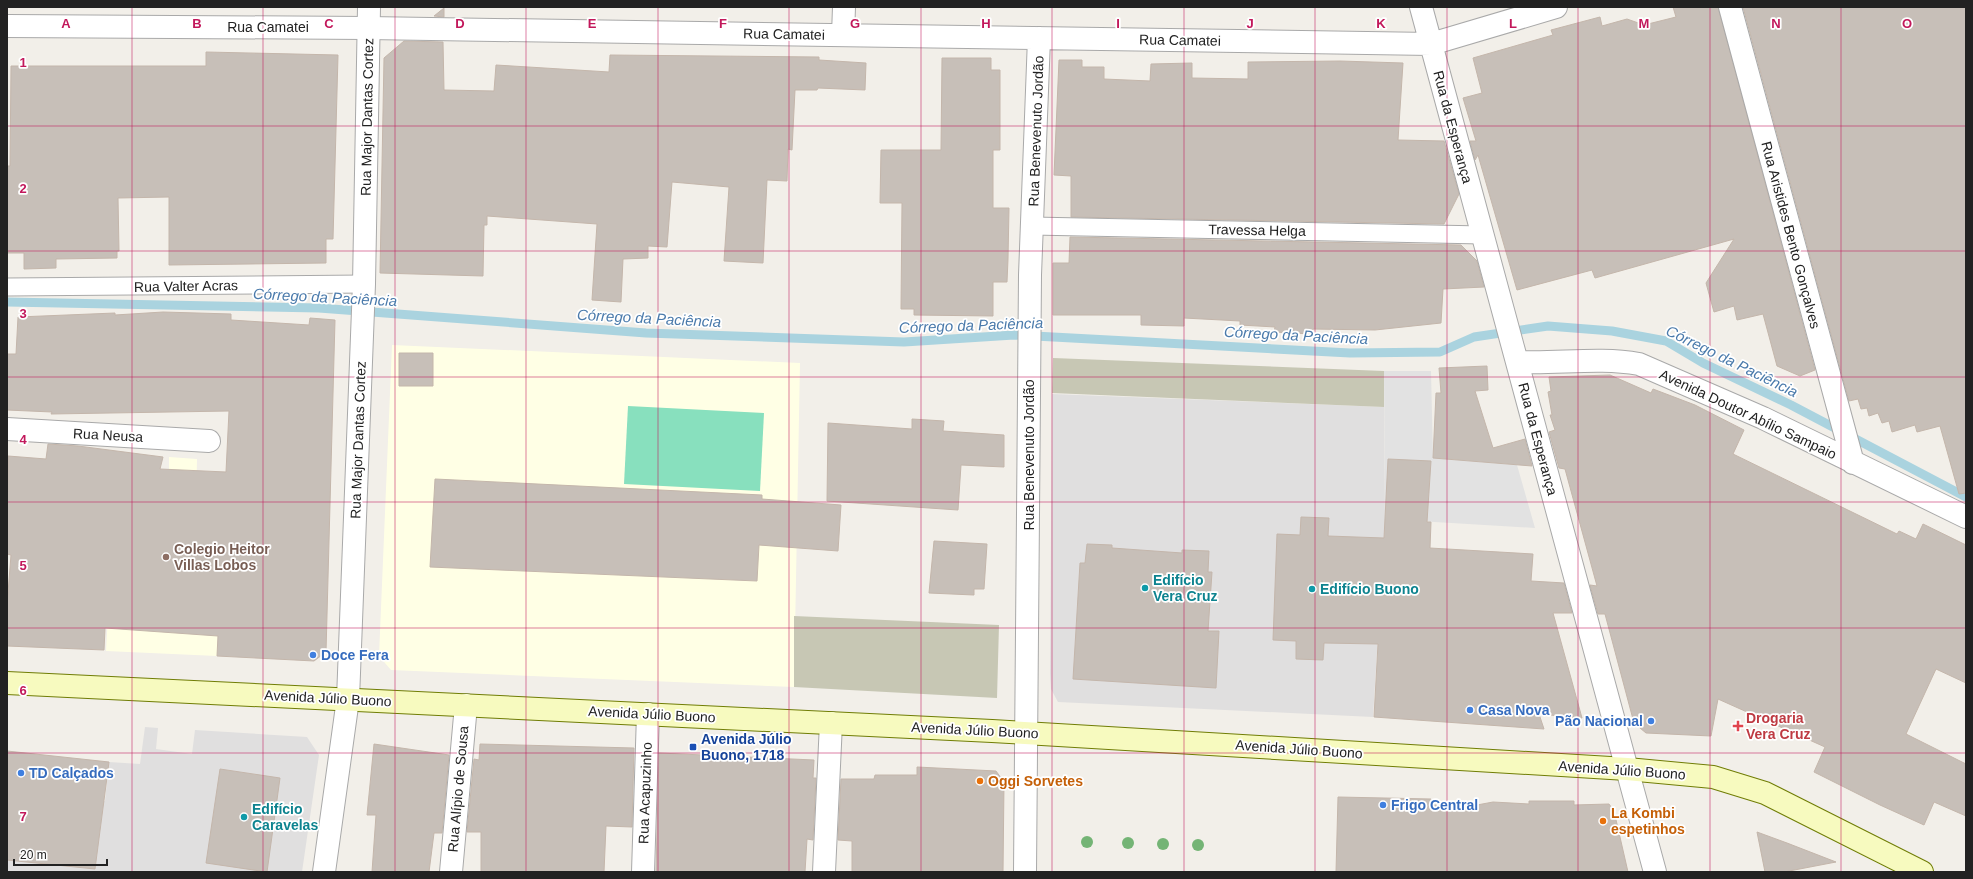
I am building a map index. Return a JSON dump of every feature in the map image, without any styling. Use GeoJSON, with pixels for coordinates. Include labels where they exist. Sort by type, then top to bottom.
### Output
{"type":"FeatureCollection","features":[{"type":"Feature","properties":{"kind":"main road","name":"Avenida Júlio Buono"},"geometry":{"type":"LineString","coordinates":[[7,683],[1027,733],[1627,769],[1713,776],[1765,793],[1922,872]]}},
{"type":"Feature","properties":{"kind":"street"},"geometry":{"type":"LineString","coordinates":[[843,35],[844,7]]}},
{"type":"Feature","properties":{"kind":"street","name":"Rua da Esperança"},"geometry":{"type":"LineString","coordinates":[[1420,7],[1505,315],[1655,872]]}},
{"type":"Feature","properties":{"kind":"street","name":"Rua Camatei"},"geometry":{"type":"LineString","coordinates":[[7,26],[369,17],[843,35],[1431,44],[1556,7]]}},
{"type":"Feature","properties":{"kind":"street","name":"Rua Aristides Bento Gonçalves"},"geometry":{"type":"LineString","coordinates":[[1730,7],[1853,463]]}},
{"type":"Feature","properties":{"kind":"street","name":"Rua Major Dantas Cortez"},"geometry":{"type":"LineString","coordinates":[[324,872],[348,699],[364,287],[369,17]]}},
{"type":"Feature","properties":{"kind":"street","name":"Rua Benevenuto Jordão"},"geometry":{"type":"LineString","coordinates":[[1025,872],[1029,315],[1039,38]]}},
{"type":"Feature","properties":{"kind":"street","name":"Avenida Doutor Abílio Sampaio"},"geometry":{"type":"LineString","coordinates":[[1517,360],[1547,363],[1619,361],[1639,364],[1763,418],[1966,517]]}},
{"type":"Feature","properties":{"kind":"street","name":"Rua Neusa"},"geometry":{"type":"LineString","coordinates":[[7,429],[209,441]]}},
{"type":"Feature","properties":{"kind":"street","name":"Rua Alípio de Sousa"},"geometry":{"type":"LineString","coordinates":[[450,872],[466,705]]}},
{"type":"Feature","properties":{"kind":"street","name":"Rua Acapuzinho"},"geometry":{"type":"LineString","coordinates":[[643,872],[648,714]]}},
{"type":"Feature","properties":{"kind":"street"},"geometry":{"type":"LineString","coordinates":[[824,872],[831,723]]}},
{"type":"Feature","properties":{"kind":"lane","name":"Travessa Helga"},"geometry":{"type":"LineString","coordinates":[[1032,226],[1483,235]]}},
{"type":"Feature","properties":{"kind":"lane","name":"Rua Valter Acras"},"geometry":{"type":"LineString","coordinates":[[7,287],[364,287]]}},
{"type":"Feature","properties":{"kind":"shaded area"},"geometry":{"type":"Polygon","coordinates":[[[392,345],[800,363],[794,687],[391,670],[379,656],[392,345]]]}},
{"type":"Feature","properties":{"kind":"shaded area"},"geometry":{"type":"Polygon","coordinates":[[[1053,358],[1384,371],[1384,407],[1052,393],[1053,358]]]}},
{"type":"Feature","properties":{"kind":"shaded area"},"geometry":{"type":"Polygon","coordinates":[[[1384,371],[1431,371],[1433,458],[1517,465],[1535,528],[1385,519],[1384,371]]]}},
{"type":"Feature","properties":{"kind":"shaded area"},"geometry":{"type":"Polygon","coordinates":[[[1052,394],[1384,407],[1385,519],[1373,717],[1058,702],[1051,689],[1050,674],[1052,394]]]}},
{"type":"Feature","properties":{"kind":"shaded area","name":"Colegio Heitor Villas Lobos"},"geometry":{"type":"Polygon","coordinates":[[[169,457],[197,459],[195,550],[219,590],[217,656],[106,651],[111,562],[169,505],[169,457]]]}},
{"type":"Feature","properties":{"kind":"shaded area"},"geometry":{"type":"Polygon","coordinates":[[[794,616],[999,625],[997,698],[794,687],[794,616]]]}},
{"type":"Feature","properties":{"kind":"shaded area"},"geometry":{"type":"Polygon","coordinates":[[[145,727],[158,728],[156,749],[192,754],[195,730],[307,737],[319,755],[302,872],[7,872],[7,792],[105,801],[109,762],[140,764],[145,727]]]}},
{"type":"Feature","properties":{"kind":"green space"},"geometry":{"type":"Polygon","coordinates":[[[628,406],[764,413],[760,491],[624,484],[628,406]]]}},
{"type":"Feature","properties":{"kind":"building"},"geometry":{"type":"Polygon","coordinates":[[[1673,7],[1718,7],[1815,370],[1800,376],[1777,366],[1763,314],[1737,320],[1734,306],[1714,312],[1706,283],[1734,239],[1595,278],[1592,270],[1517,290],[1478,155],[1475,160],[1470,141],[1476,141],[1463,98],[1482,93],[1473,58],[1553,35],[1551,30],[1600,17],[1602,26],[1627,19],[1644,25],[1676,17],[1673,7]]]}},
{"type":"Feature","properties":{"kind":"building"},"geometry":{"type":"Polygon","coordinates":[[[1743,7],[1966,7],[1966,493],[1959,494],[1940,426],[1917,432],[1915,425],[1892,432],[1889,421],[1882,423],[1878,413],[1869,416],[1867,408],[1861,409],[1858,399],[1849,401],[1743,7]]]}},
{"type":"Feature","properties":{"kind":"building"},"geometry":{"type":"Polygon","coordinates":[[[444,8],[444,17],[434,16],[444,8]]]}},
{"type":"Feature","properties":{"kind":"building"},"geometry":{"type":"Polygon","coordinates":[[[404,41],[443,42],[444,90],[494,91],[496,65],[609,72],[610,55],[819,57],[819,60],[866,63],[865,90],[818,88],[817,90],[795,90],[792,150],[788,149],[787,181],[767,180],[763,263],[724,261],[729,187],[672,182],[667,247],[648,246],[648,258],[623,259],[621,302],[592,300],[597,224],[487,216],[487,225],[484,225],[483,276],[380,273],[384,58],[404,41]]]}},
{"type":"Feature","properties":{"kind":"building"},"geometry":{"type":"Polygon","coordinates":[[[206,52],[338,55],[333,239],[326,239],[326,263],[169,265],[169,197],[118,198],[119,251],[117,251],[117,258],[56,259],[56,268],[24,269],[24,253],[7,253],[7,166],[10,166],[11,66],[206,66],[206,52]]]}},
{"type":"Feature","properties":{"kind":"building"},"geometry":{"type":"Polygon","coordinates":[[[942,58],[991,58],[991,70],[1000,70],[1000,150],[993,150],[993,208],[1009,208],[1008,259],[1007,282],[993,282],[993,316],[914,315],[914,309],[901,309],[902,203],[880,203],[881,150],[941,150],[942,58]]]}},
{"type":"Feature","properties":{"kind":"building"},"geometry":{"type":"Polygon","coordinates":[[[1059,60],[1082,60],[1082,67],[1104,67],[1104,79],[1150,81],[1151,64],[1192,63],[1192,78],[1248,79],[1248,62],[1340,61],[1403,63],[1398,140],[1444,141],[1459,194],[1444,224],[1071,217],[1071,176],[1054,175],[1059,60]]]}},
{"type":"Feature","properties":{"kind":"building"},"geometry":{"type":"Polygon","coordinates":[[[1070,237],[1461,245],[1477,261],[1484,287],[1443,289],[1441,323],[1375,330],[1313,329],[1312,334],[1274,332],[1275,327],[1240,325],[1240,321],[1184,318],[1184,326],[1141,325],[1141,315],[1053,315],[1053,263],[1069,263],[1070,237]]]}},
{"type":"Feature","properties":{"kind":"building"},"geometry":{"type":"Polygon","coordinates":[[[163,312],[231,314],[231,320],[309,325],[310,318],[335,320],[326,652],[314,661],[217,656],[218,636],[105,628],[104,650],[7,646],[7,605],[11,555],[7,554],[8,456],[46,459],[48,444],[78,446],[163,457],[160,469],[226,472],[229,411],[51,414],[52,412],[7,410],[7,354],[16,354],[18,317],[115,313],[115,315],[163,312]]]}},
{"type":"Feature","properties":{"kind":"building"},"geometry":{"type":"Polygon","coordinates":[[[399,353],[433,353],[433,386],[399,386],[399,353]]]}},
{"type":"Feature","properties":{"kind":"building"},"geometry":{"type":"Polygon","coordinates":[[[1487,366],[1488,390],[1475,391],[1493,448],[1525,439],[1532,466],[1433,458],[1436,393],[1441,393],[1439,368],[1487,366]]]}},
{"type":"Feature","properties":{"kind":"building"},"geometry":{"type":"Polygon","coordinates":[[[1610,375],[1651,393],[1653,389],[1695,405],[1744,430],[1733,454],[1897,534],[1899,531],[1916,539],[1923,524],[1966,545],[1966,683],[1936,669],[1906,734],[1966,764],[1966,816],[1934,802],[1924,825],[1880,805],[1814,772],[1825,747],[1718,699],[1711,736],[1646,733],[1634,723],[1605,614],[1598,614],[1590,585],[1597,586],[1565,469],[1559,468],[1549,432],[1555,430],[1550,415],[1552,415],[1548,392],[1551,391],[1549,377],[1610,375]]]}},
{"type":"Feature","properties":{"kind":"building"},"geometry":{"type":"Polygon","coordinates":[[[912,419],[944,421],[943,431],[1004,435],[1004,467],[961,465],[958,510],[827,501],[828,423],[912,429],[912,419]]]}},
{"type":"Feature","properties":{"kind":"building"},"geometry":{"type":"Polygon","coordinates":[[[1388,459],[1431,461],[1427,522],[1431,522],[1430,548],[1533,554],[1531,581],[1564,583],[1572,613],[1553,613],[1582,718],[1539,714],[1544,729],[1374,717],[1378,644],[1324,643],[1323,660],[1296,659],[1296,641],[1273,640],[1277,534],[1300,535],[1301,517],[1329,518],[1328,536],[1384,538],[1388,459]]]}},
{"type":"Feature","properties":{"kind":"building"},"geometry":{"type":"Polygon","coordinates":[[[435,479],[762,495],[762,499],[841,505],[838,551],[759,545],[757,581],[430,567],[435,479]]]}},
{"type":"Feature","properties":{"kind":"building"},"geometry":{"type":"Polygon","coordinates":[[[934,541],[987,544],[984,589],[974,589],[974,595],[929,593],[934,541]]]}},
{"type":"Feature","properties":{"kind":"building"},"geometry":{"type":"Polygon","coordinates":[[[1087,544],[1112,545],[1112,548],[1182,553],[1182,550],[1209,551],[1208,572],[1212,572],[1208,631],[1219,631],[1216,688],[1073,679],[1080,563],[1085,563],[1087,544]]]}},
{"type":"Feature","properties":{"kind":"building"},"geometry":{"type":"Polygon","coordinates":[[[374,744],[449,755],[442,833],[434,833],[429,872],[372,872],[376,815],[367,815],[374,744]]]}},
{"type":"Feature","properties":{"kind":"building"},"geometry":{"type":"Polygon","coordinates":[[[480,744],[634,748],[632,827],[606,826],[604,872],[481,872],[481,832],[467,832],[474,759],[479,760],[480,744]]]}},
{"type":"Feature","properties":{"kind":"building"},"geometry":{"type":"Polygon","coordinates":[[[7,751],[109,762],[95,869],[7,860],[7,751]]]}},
{"type":"Feature","properties":{"kind":"building"},"geometry":{"type":"Polygon","coordinates":[[[659,753],[814,760],[813,778],[816,778],[813,840],[807,839],[805,872],[656,872],[659,753]]]}},
{"type":"Feature","properties":{"kind":"building"},"geometry":{"type":"Polygon","coordinates":[[[917,767],[996,771],[1004,782],[1003,872],[852,872],[852,841],[838,840],[841,779],[874,779],[875,775],[917,775],[917,767]]]}},
{"type":"Feature","properties":{"kind":"building","name":"Edifício Caravelas"},"geometry":{"type":"Polygon","coordinates":[[[220,769],[280,778],[267,872],[206,863],[220,769]]]}},
{"type":"Feature","properties":{"kind":"building"},"geometry":{"type":"Polygon","coordinates":[[[1338,797],[1431,799],[1430,805],[1477,805],[1493,802],[1529,804],[1529,801],[1574,801],[1574,805],[1609,804],[1614,811],[1628,872],[1336,872],[1338,797]]]}},
{"type":"Feature","properties":{"kind":"building"},"geometry":{"type":"Polygon","coordinates":[[[1757,832],[1836,862],[1784,872],[1765,872],[1757,832]]]}},
{"type":"Feature","properties":{"kind":"waterway","name":"Córrego da Paciência"},"geometry":{"type":"LineString","coordinates":[[7,302],[319,308],[646,333],[904,342],[1014,335],[1350,353],[1440,352],[1474,337],[1548,326],[1612,331],[1666,341],[1703,363],[1791,405],[1966,497]]}},
{"type":"Feature","properties":{"kind":"place","name":"Colegio Heitor Villas Lobos"},"geometry":{"type":"Point","coordinates":[166,557]}},
{"type":"Feature","properties":{"kind":"place","name":"Edifício Vera Cruz"},"geometry":{"type":"Point","coordinates":[1145,588]}},
{"type":"Feature","properties":{"kind":"place","name":"Edifício Buono"},"geometry":{"type":"Point","coordinates":[1312,589]}},
{"type":"Feature","properties":{"kind":"place","name":"Doce Fera"},"geometry":{"type":"Point","coordinates":[313,655]}},
{"type":"Feature","properties":{"kind":"place","name":"Casa Nova"},"geometry":{"type":"Point","coordinates":[1470,710]}},
{"type":"Feature","properties":{"kind":"place","name":"Pão Nacional"},"geometry":{"type":"Point","coordinates":[1651,721]}},
{"type":"Feature","properties":{"kind":"place","name":"Drogaria Vera Cruz"},"geometry":{"type":"Point","coordinates":[1738,726]}},
{"type":"Feature","properties":{"kind":"place","name":"Avenida Júlio Buono, 1718"},"geometry":{"type":"Point","coordinates":[693,747]}},
{"type":"Feature","properties":{"kind":"place","name":"TD Calçados"},"geometry":{"type":"Point","coordinates":[21,773]}},
{"type":"Feature","properties":{"kind":"place","name":"Oggi Sorvetes"},"geometry":{"type":"Point","coordinates":[980,781]}},
{"type":"Feature","properties":{"kind":"place","name":"Frigo Central"},"geometry":{"type":"Point","coordinates":[1383,805]}},
{"type":"Feature","properties":{"kind":"place","name":"Edifício Caravelas"},"geometry":{"type":"Point","coordinates":[244,817]}},
{"type":"Feature","properties":{"kind":"place","name":"La Kombi espetinhos"},"geometry":{"type":"Point","coordinates":[1603,821]}}]}
